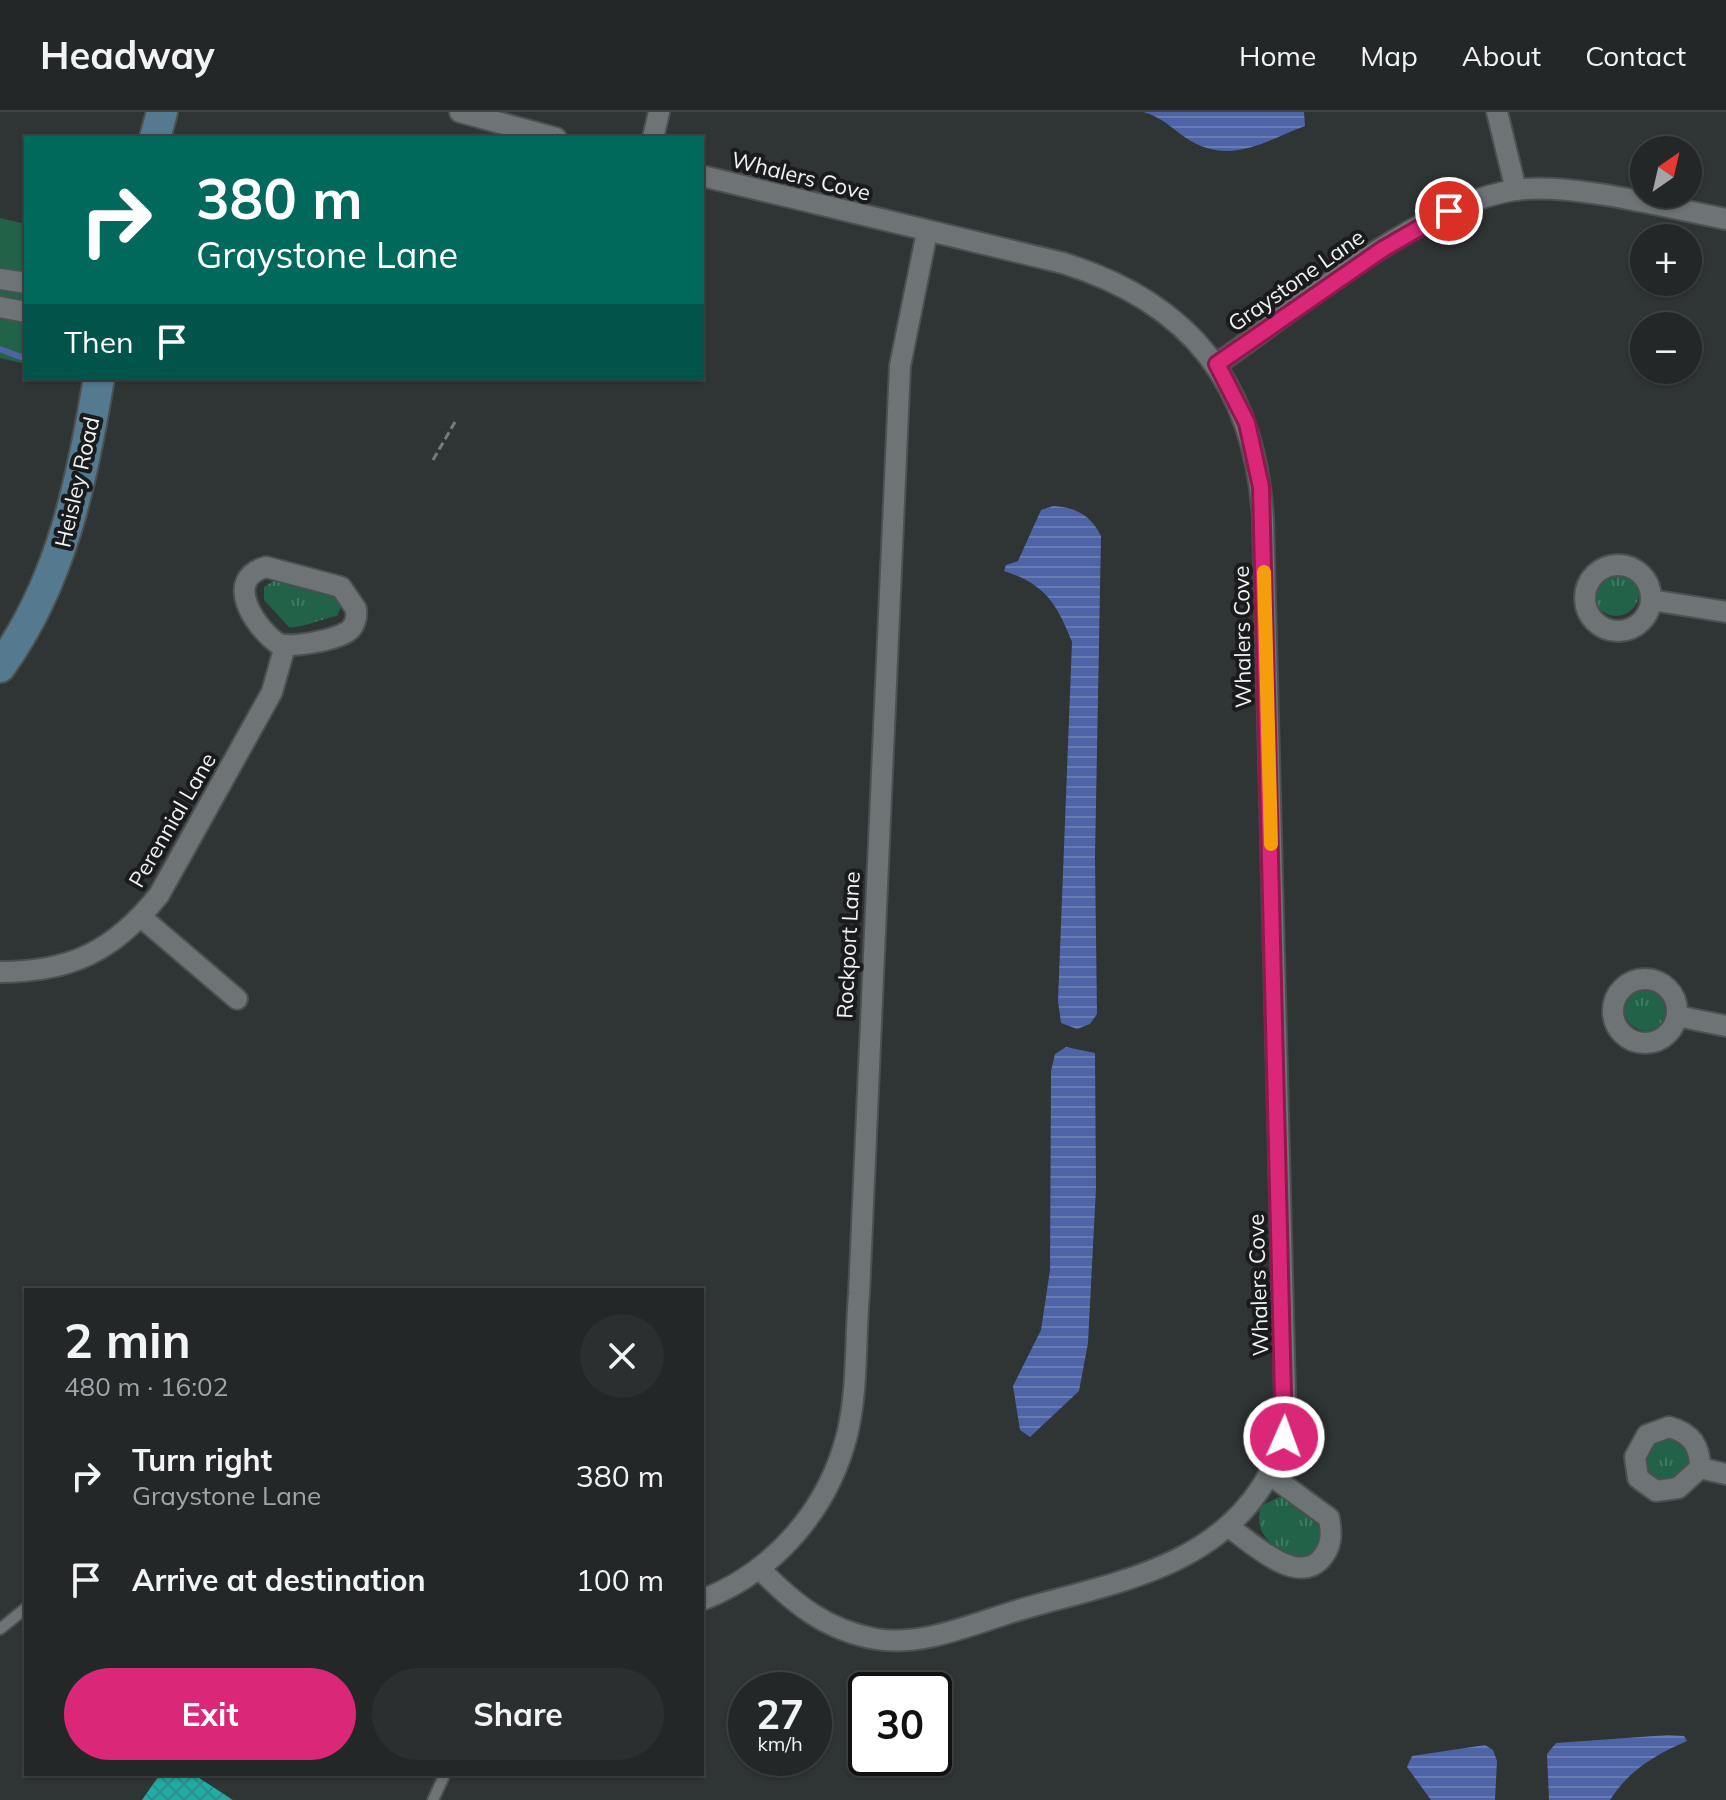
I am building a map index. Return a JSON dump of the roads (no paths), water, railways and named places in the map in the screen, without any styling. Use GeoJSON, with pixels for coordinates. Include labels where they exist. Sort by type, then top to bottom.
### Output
{"type":"FeatureCollection","features":[{"type":"Feature","properties":{"kind":"street"},"geometry":{"type":"LineString","coordinates":[[156,136],[162,112]]}},
{"type":"Feature","properties":{"kind":"street"},"geometry":{"type":"LineString","coordinates":[[460,112],[549,136]]}},
{"type":"Feature","properties":{"kind":"street"},"geometry":{"type":"LineString","coordinates":[[653,136],[659,112]]}},
{"type":"Feature","properties":{"kind":"street"},"geometry":{"type":"LineString","coordinates":[[1497,112],[1516,190]]}},
{"type":"Feature","properties":{"kind":"street","name":"Whalers Cove"},"geometry":{"type":"LineString","coordinates":[[704,176],[1063,263],[1122,284],[1168,315],[1217,364],[1247,423],[1261,487],[1263,519],[1285,1394],[1284,1437],[1269,1474],[1230,1528],[1158,1570],[916,1638],[879,1640],[821,1621],[789,1599],[759,1568]]}},
{"type":"Feature","properties":{"kind":"street","name":"Graystone Lane"},"geometry":{"type":"LineString","coordinates":[[1217,364],[1429,220],[1469,202],[1516,190],[1605,196],[1726,219]]}},
{"type":"Feature","properties":{"kind":"street","name":"Rockport Lane"},"geometry":{"type":"LineString","coordinates":[[704,1599],[733,1586],[759,1568],[803,1525],[829,1487],[850,1414],[859,1294],[900,366],[927,232]]}},
{"type":"Feature","properties":{"kind":"street"},"geometry":{"type":"LineString","coordinates":[[0,279],[24,283]]}},
{"type":"Feature","properties":{"kind":"street"},"geometry":{"type":"LineString","coordinates":[[0,307],[24,312]]}},
{"type":"Feature","properties":{"kind":"street","name":"Heisley Road"},"geometry":{"type":"LineString","coordinates":[[0,667],[35,611],[63,549],[99,380]]}},
{"type":"Feature","properties":{"kind":"street"},"geometry":{"type":"LineString","coordinates":[[266,567],[283,571],[341,587],[349,595],[357,613],[347,632],[302,646],[285,646],[271,638],[249,612],[244,585],[256,570],[266,567]]}},
{"type":"Feature","properties":{"kind":"street"},"geometry":{"type":"LineString","coordinates":[[1651,600],[1726,612]]}},
{"type":"Feature","properties":{"kind":"street","name":"Perennial Lane"},"geometry":{"type":"LineString","coordinates":[[0,972],[43,972],[76,962],[120,937],[141,917],[159,895],[272,692],[285,646]]}},
{"type":"Feature","properties":{"kind":"street"},"geometry":{"type":"LineString","coordinates":[[141,917],[237,999]]}},
{"type":"Feature","properties":{"kind":"street"},"geometry":{"type":"LineString","coordinates":[[1677,1016],[1726,1026]]}},
{"type":"Feature","properties":{"kind":"street"},"geometry":{"type":"LineString","coordinates":[[1700,1468],[1726,1474]]}},
{"type":"Feature","properties":{"kind":"street"},"geometry":{"type":"LineString","coordinates":[[1230,1528],[1285,1565],[1301,1568],[1315,1565],[1325,1555],[1332,1537],[1329,1518],[1269,1474]]}},
{"type":"Feature","properties":{"kind":"lane"},"geometry":{"type":"LineString","coordinates":[[0,1629],[24,1610]]}},
{"type":"Feature","properties":{"kind":"lane"},"geometry":{"type":"LineString","coordinates":[[433,1800],[444,1776]]}},
{"type":"Feature","properties":{"kind":"water"},"geometry":{"type":"Polygon","coordinates":[[[1143,112],[1304,112],[1305,126],[1246,148],[1217,150],[1186,138],[1161,120],[1143,112]]]}},
{"type":"Feature","properties":{"kind":"water"},"geometry":{"type":"Polygon","coordinates":[[[1053,506],[1082,514],[1101,536],[1095,858],[1097,1014],[1090,1024],[1077,1029],[1061,1023],[1058,1001],[1072,642],[1048,597],[1030,582],[1004,571],[1006,565],[1018,561],[1041,510],[1053,506]]]}},
{"type":"Feature","properties":{"kind":"water"},"geometry":{"type":"Polygon","coordinates":[[[1066,1047],[1095,1053],[1096,1188],[1088,1343],[1079,1391],[1030,1437],[1020,1430],[1013,1386],[1041,1330],[1050,1270],[1051,1071],[1055,1054],[1066,1047]]]}},
{"type":"Feature","properties":{"kind":"water"},"geometry":{"type":"Polygon","coordinates":[[[1684,1736],[1687,1741],[1644,1764],[1617,1789],[1610,1800],[1549,1800],[1547,1754],[1556,1743],[1684,1736]]]}},
{"type":"Feature","properties":{"kind":"water"},"geometry":{"type":"Polygon","coordinates":[[[1485,1745],[1493,1750],[1497,1761],[1495,1800],[1431,1800],[1407,1767],[1412,1756],[1485,1745]]]}},
{"type":"Feature","properties":{"kind":"waterway"},"geometry":{"type":"LineString","coordinates":[[0,349],[24,358]]}}]}
